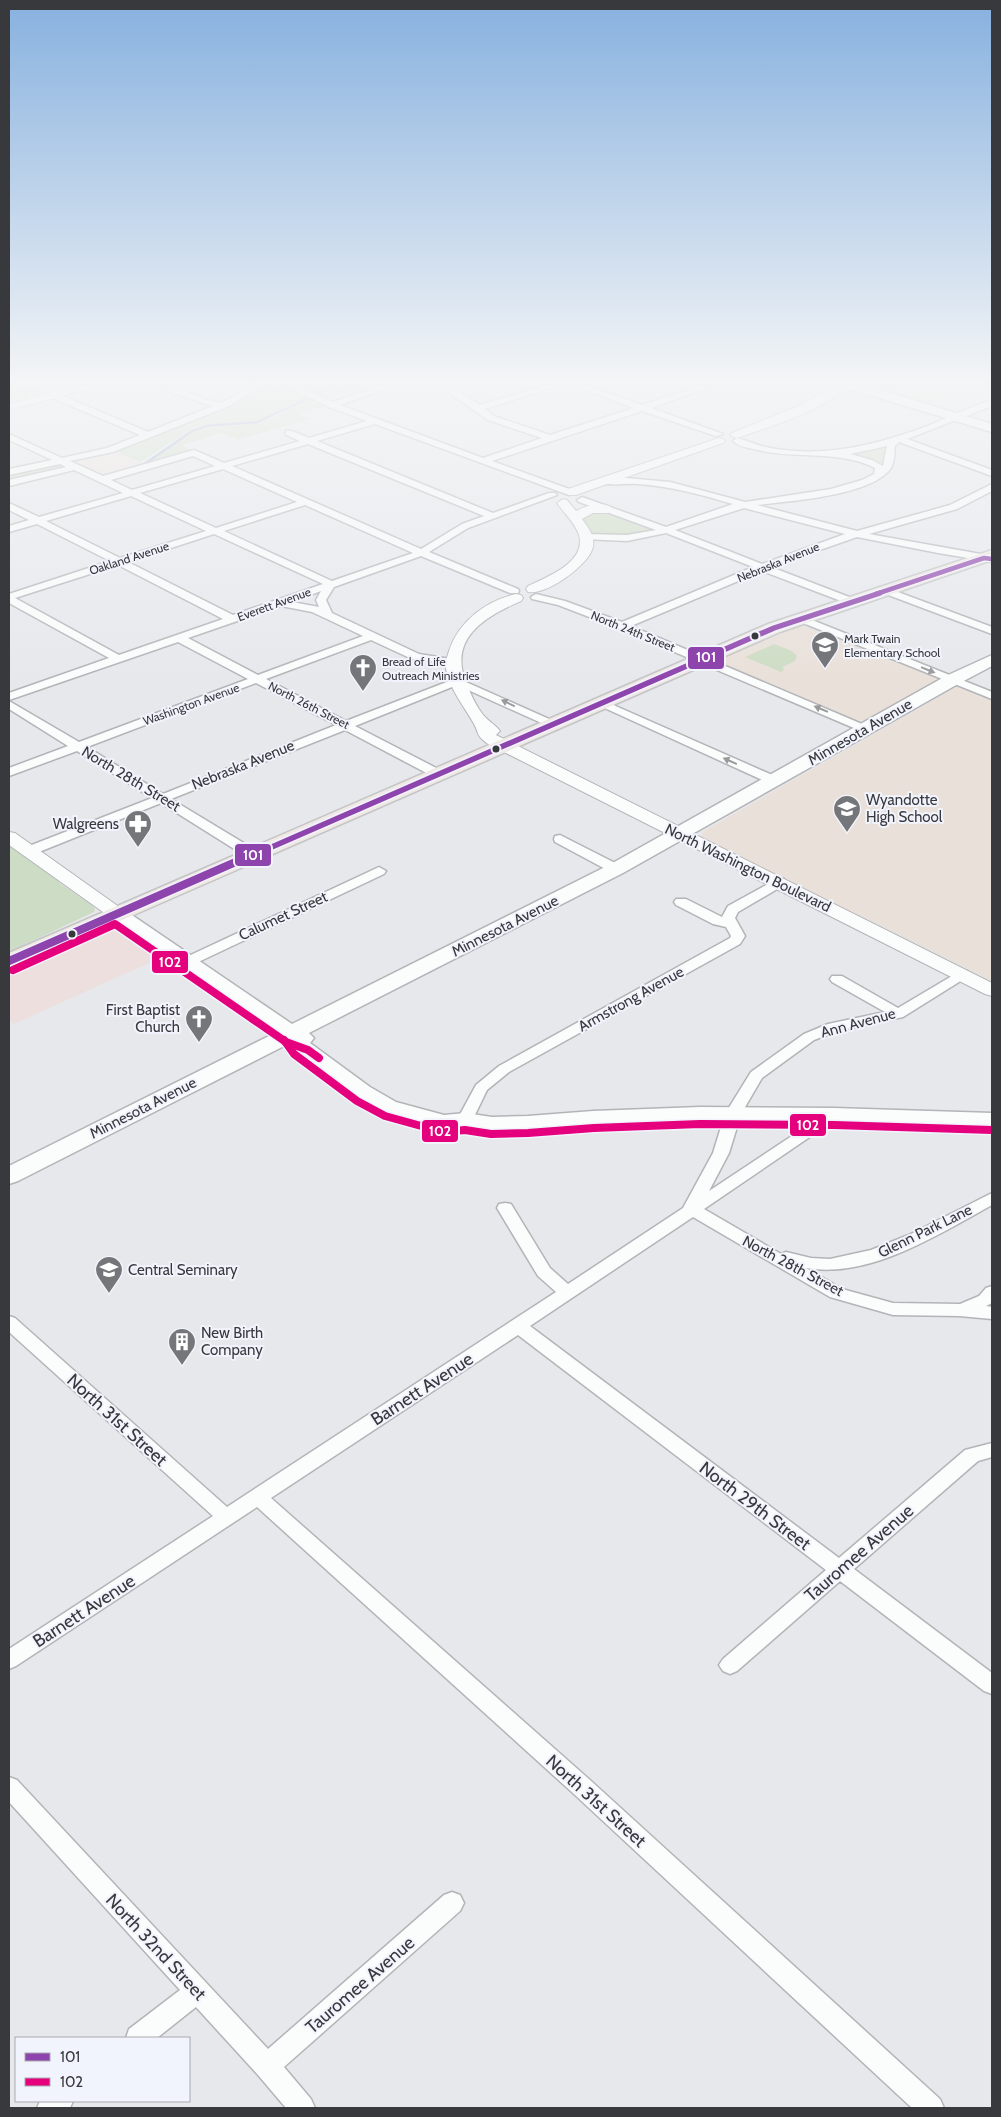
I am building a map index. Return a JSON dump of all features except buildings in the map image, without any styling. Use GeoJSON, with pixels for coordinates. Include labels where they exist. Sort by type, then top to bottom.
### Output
{"type":"FeatureCollection","features":[{"type":"Feature","properties":{"kind":"main road"},"geometry":{"type":"LineString","coordinates":[[9,961],[774,628],[989,557]]}},
{"type":"Feature","properties":{"kind":"main road","name":"Minnesota Avenue"},"geometry":{"type":"LineString","coordinates":[[9,1176],[616,869],[952,680],[992,660]]}},
{"type":"Feature","properties":{"kind":"main road"},"geometry":{"type":"LineString","coordinates":[[116,913],[292,1034],[301,1048],[362,1092],[388,1107],[444,1122],[465,1120],[492,1124],[593,1118],[733,1114],[992,1120]]}},
{"type":"Feature","properties":{"kind":"street"},"geometry":{"type":"LineString","coordinates":[[114,484],[331,584],[321,600],[327,614]]}},
{"type":"Feature","properties":{"kind":"street"},"geometry":{"type":"LineString","coordinates":[[9,529],[161,484]]}},
{"type":"Feature","properties":{"kind":"street"},"geometry":{"type":"LineString","coordinates":[[264,484],[515,594]]}},
{"type":"Feature","properties":{"kind":"street"},"geometry":{"type":"LineString","coordinates":[[413,484],[492,516]]}},
{"type":"Feature","properties":{"kind":"street"},"geometry":{"type":"LineString","coordinates":[[532,484],[591,509],[606,509],[666,530],[853,602]]}},
{"type":"Feature","properties":{"kind":"street"},"geometry":{"type":"LineString","coordinates":[[568,500],[596,484]]}},
{"type":"Feature","properties":{"kind":"street"},"geometry":{"type":"LineString","coordinates":[[664,484],[853,534],[989,557]]}},
{"type":"Feature","properties":{"kind":"street"},"geometry":{"type":"LineString","coordinates":[[675,484],[678,486]]}},
{"type":"Feature","properties":{"kind":"street"},"geometry":{"type":"LineString","coordinates":[[586,538],[624,539],[666,530],[721,510],[843,489],[857,484]]}},
{"type":"Feature","properties":{"kind":"street","name":"Nebraska Avenue"},"geometry":{"type":"LineString","coordinates":[[622,626],[763,568],[853,534],[914,519],[974,498],[992,487]]}},
{"type":"Feature","properties":{"kind":"street"},"geometry":{"type":"LineString","coordinates":[[272,604],[297,604],[327,614],[416,657],[453,662],[458,642],[468,627],[492,608],[525,588],[535,593],[576,563],[585,550],[586,538],[568,500]]}},
{"type":"Feature","properties":{"kind":"street","name":"Everett Avenue"},"geometry":{"type":"LineString","coordinates":[[9,697],[421,553],[451,533],[492,516],[534,502],[568,500]]}},
{"type":"Feature","properties":{"kind":"street","name":"Oakland Avenue"},"geometry":{"type":"LineString","coordinates":[[9,598],[306,502]]}},
{"type":"Feature","properties":{"kind":"street"},"geometry":{"type":"LineString","coordinates":[[9,506],[232,619]]}},
{"type":"Feature","properties":{"kind":"street"},"geometry":{"type":"LineString","coordinates":[[887,591],[992,631]]}},
{"type":"Feature","properties":{"kind":"street","name":"North 24th Street"},"geometry":{"type":"LineString","coordinates":[[535,593],[622,626],[865,729]]}},
{"type":"Feature","properties":{"kind":"street"},"geometry":{"type":"LineString","coordinates":[[9,598],[119,659]]}},
{"type":"Feature","properties":{"kind":"street"},"geometry":{"type":"LineString","coordinates":[[802,620],[992,696]]}},
{"type":"Feature","properties":{"kind":"street","name":"Washington Avenue"},"geometry":{"type":"LineString","coordinates":[[9,772],[372,636]]}},
{"type":"Feature","properties":{"kind":"street","name":"North 26th Street"},"geometry":{"type":"LineString","coordinates":[[179,638],[438,774]]}},
{"type":"Feature","properties":{"kind":"street","name":"North Washington Boulevard"},"geometry":{"type":"LineString","coordinates":[[453,662],[457,681],[468,707],[482,725],[484,733],[494,741],[992,990]]}},
{"type":"Feature","properties":{"kind":"street"},"geometry":{"type":"LineString","coordinates":[[457,681],[552,724]]}},
{"type":"Feature","properties":{"kind":"street","name":"Nebraska Avenue"},"geometry":{"type":"LineString","coordinates":[[29,851],[457,681]]}},
{"type":"Feature","properties":{"kind":"street"},"geometry":{"type":"LineString","coordinates":[[602,703],[775,781]]}},
{"type":"Feature","properties":{"kind":"street","name":"North 28th Street"},"geometry":{"type":"LineString","coordinates":[[9,704],[252,854]]}},
{"type":"Feature","properties":{"kind":"street"},"geometry":{"type":"LineString","coordinates":[[9,837],[116,913]]}},
{"type":"Feature","properties":{"kind":"street"},"geometry":{"type":"LineString","coordinates":[[560,839],[616,869]]}},
{"type":"Feature","properties":{"kind":"street","name":"Calumet Street"},"geometry":{"type":"LineString","coordinates":[[187,962],[379,871]]}},
{"type":"Feature","properties":{"kind":"street","name":"Armstrong Avenue"},"geometry":{"type":"LineString","coordinates":[[465,1120],[481,1088],[504,1069],[735,941],[738,936],[728,918],[732,909],[779,882]]}},
{"type":"Feature","properties":{"kind":"street"},"geometry":{"type":"LineString","coordinates":[[681,902],[718,921],[732,924]]}},
{"type":"Feature","properties":{"kind":"street","name":"Ann Avenue"},"geometry":{"type":"LineString","coordinates":[[691,1209],[721,1153],[733,1114],[756,1075],[809,1037],[833,1027],[898,1014],[962,974]]}},
{"type":"Feature","properties":{"kind":"street"},"geometry":{"type":"LineString","coordinates":[[837,979],[898,1014]]}},
{"type":"Feature","properties":{"kind":"street","name":"Barnett Avenue"},"geometry":{"type":"LineString","coordinates":[[9,1660],[568,1293],[834,1115]]}},
{"type":"Feature","properties":{"kind":"street","name":"Glenn Park Lane"},"geometry":{"type":"LineString","coordinates":[[768,1254],[807,1263],[835,1264],[871,1257],[921,1236],[992,1198]]}},
{"type":"Feature","properties":{"kind":"street"},"geometry":{"type":"LineString","coordinates":[[505,1208],[544,1272],[568,1293]]}},
{"type":"Feature","properties":{"kind":"street","name":"North 28th Street"},"geometry":{"type":"LineString","coordinates":[[691,1209],[836,1293],[893,1309],[959,1310],[992,1313]]}},
{"type":"Feature","properties":{"kind":"street"},"geometry":{"type":"LineString","coordinates":[[835,1264],[836,1293]]}},
{"type":"Feature","properties":{"kind":"street","name":"North 28th Street"},"geometry":{"type":"LineString","coordinates":[[959,1310],[985,1300],[992,1292]]}},
{"type":"Feature","properties":{"kind":"street","name":"North 31st Street"},"geometry":{"type":"LineString","coordinates":[[9,1322],[226,1517]]}},
{"type":"Feature","properties":{"kind":"street","name":"North 29th Street"},"geometry":{"type":"LineString","coordinates":[[518,1326],[992,1685]]}},
{"type":"Feature","properties":{"kind":"street","name":"Tauromee Avenue"},"geometry":{"type":"LineString","coordinates":[[730,1665],[972,1455],[992,1450]]}},
{"type":"Feature","properties":{"kind":"street","name":"North 31st Street"},"geometry":{"type":"LineString","coordinates":[[258,1497],[582,1788],[931,2108]]}},
{"type":"Feature","properties":{"kind":"street","name":"North 32nd Street"},"geometry":{"type":"LineString","coordinates":[[11,1793],[267,2066],[302,2108]]}},
{"type":"Feature","properties":{"kind":"street","name":"Tauromee Avenue"},"geometry":{"type":"LineString","coordinates":[[267,2066],[452,1903]]}},
{"type":"Feature","properties":{"kind":"street"},"geometry":{"type":"LineString","coordinates":[[139,2037],[196,1992]]}},
{"type":"Feature","properties":{"kind":"shaded area","name":"Mark Twain Elementary School"},"geometry":{"type":"Polygon","coordinates":[[[798,626],[808,627],[931,675],[936,680],[865,720],[857,721],[717,663],[719,659],[798,626]]]}},
{"type":"Feature","properties":{"kind":"shaded area","name":"Wyandotte High School"},"geometry":{"type":"Polygon","coordinates":[[[956,687],[965,688],[992,699],[992,981],[701,837],[704,831],[956,687]]]}},
{"type":"Feature","properties":{"kind":"shaded area"},"geometry":{"type":"Polygon","coordinates":[[[115,926],[129,932],[164,956],[14,1024],[9,1020],[9,971],[115,926]]]}},
{"type":"Feature","properties":{"kind":"green space"},"geometry":{"type":"Polygon","coordinates":[[[604,510],[656,531],[637,536],[594,535],[582,516],[604,510]]]}},
{"type":"Feature","properties":{"kind":"green space"},"geometry":{"type":"Polygon","coordinates":[[[774,644],[792,651],[797,656],[795,661],[782,667],[784,670],[781,672],[745,657],[774,644]]]}},
{"type":"Feature","properties":{"kind":"green space"},"geometry":{"type":"Polygon","coordinates":[[[9,842],[41,864],[61,884],[92,905],[95,909],[94,912],[9,952],[9,842]]]}},
{"type":"Feature","properties":{"kind":"transit line","name":"101"},"geometry":{"type":"LineString","coordinates":[[9,961],[774,628],[984,558],[992,559]]}},
{"type":"Feature","properties":{"kind":"transit line","name":"102"},"geometry":{"type":"LineString","coordinates":[[13,970],[115,924],[286,1042],[308,1050],[319,1058]]}},
{"type":"Feature","properties":{"kind":"transit line","name":"102"},"geometry":{"type":"LineString","coordinates":[[284,1040],[294,1054],[357,1101],[385,1116],[443,1132],[465,1130],[491,1134],[528,1133],[594,1128],[700,1124],[834,1125],[992,1130]]}},
{"type":"Feature","properties":{"kind":"place","name":"Mark Twain Elementary School"},"geometry":{"type":"Point","coordinates":[825,669]}},
{"type":"Feature","properties":{"kind":"place","name":"Bread of Life Outreach Ministries"},"geometry":{"type":"Point","coordinates":[363,692]}},
{"type":"Feature","properties":{"kind":"place","name":"Wyandotte High School"},"geometry":{"type":"Point","coordinates":[847,833]}},
{"type":"Feature","properties":{"kind":"place","name":"Walgreens"},"geometry":{"type":"Point","coordinates":[138,848]}},
{"type":"Feature","properties":{"kind":"place","name":"First Baptist Church"},"geometry":{"type":"Point","coordinates":[199,1043]}},
{"type":"Feature","properties":{"kind":"place","name":"Central Seminary"},"geometry":{"type":"Point","coordinates":[109,1294]}},
{"type":"Feature","properties":{"kind":"place","name":"New Birth Company"},"geometry":{"type":"Point","coordinates":[182,1366]}}]}
